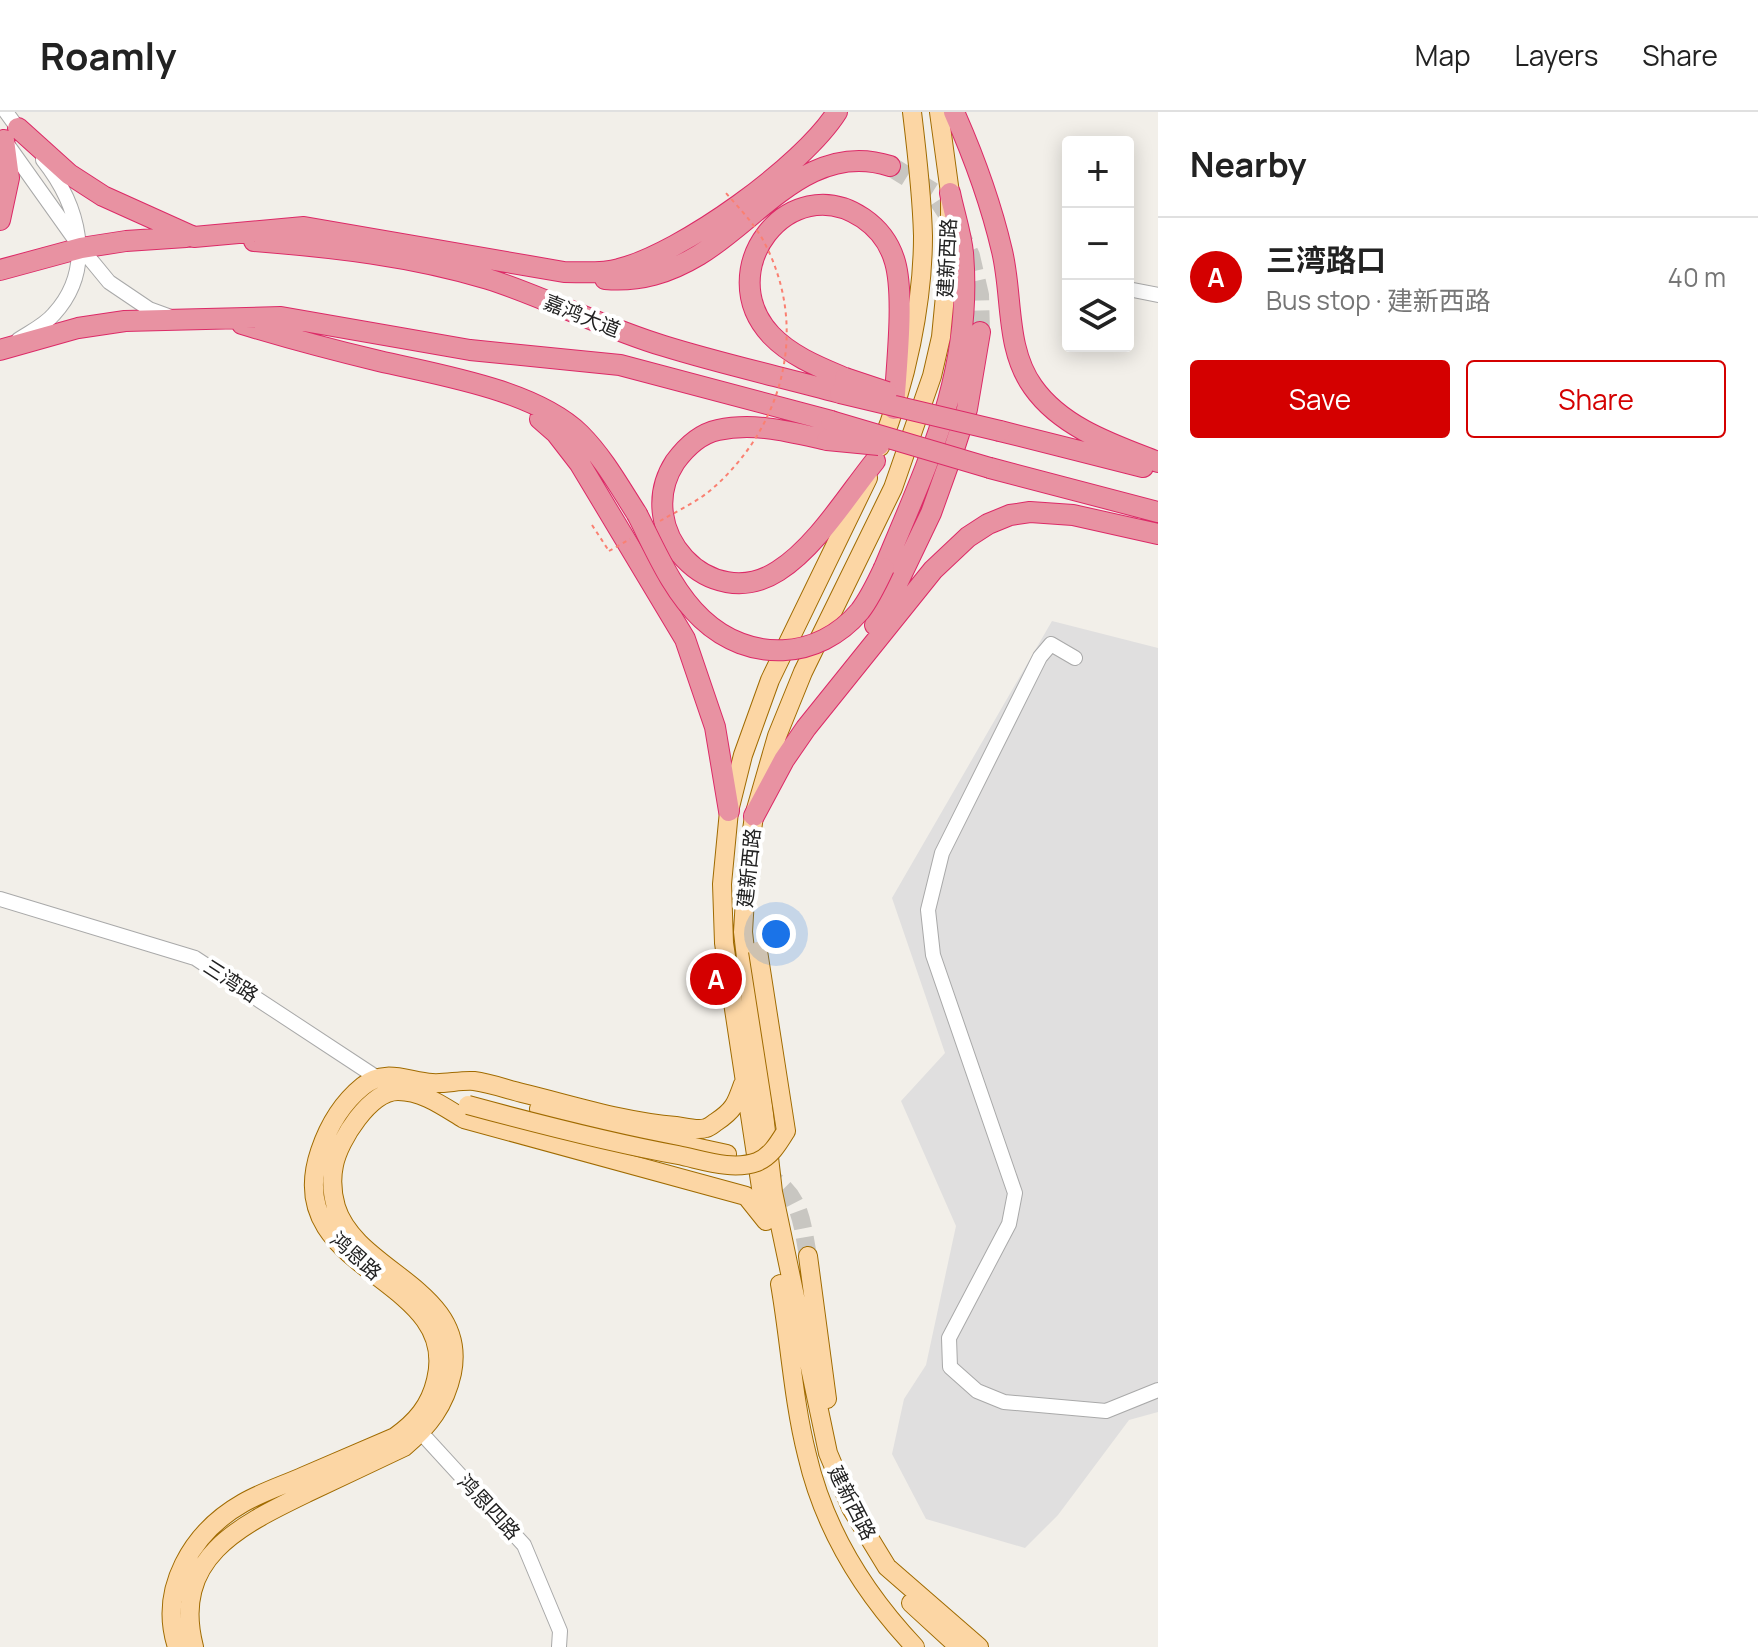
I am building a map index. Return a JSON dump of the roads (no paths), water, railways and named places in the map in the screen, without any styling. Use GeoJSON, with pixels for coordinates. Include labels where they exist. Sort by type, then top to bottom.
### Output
{"type":"FeatureCollection","features":[{"type":"Feature","properties":{"kind":"highway"},"geometry":{"type":"LineString","coordinates":[[564,272],[620,269],[686,240],[786,168],[819,138],[837,112]]}},
{"type":"Feature","properties":{"kind":"highway"},"geometry":{"type":"LineString","coordinates":[[954,112],[979,175],[1003,254],[1015,349],[1022,370],[1034,389],[1061,415],[1101,439],[1158,462]]}},
{"type":"Feature","properties":{"kind":"highway"},"geometry":{"type":"LineString","coordinates":[[7,128],[103,196],[194,237],[304,227],[619,280],[635,280],[665,273],[706,251],[782,190],[829,165],[859,159],[890,166]]}},
{"type":"Feature","properties":{"kind":"highway"},"geometry":{"type":"LineString","coordinates":[[0,220],[9,178],[7,128]]}},
{"type":"Feature","properties":{"kind":"highway"},"geometry":{"type":"LineString","coordinates":[[219,318],[483,386],[555,416],[578,433],[604,462],[637,514],[665,569],[699,617],[717,631],[753,648],[771,652],[790,651],[825,640],[859,612],[871,595],[940,433],[962,340],[964,313],[962,249],[950,193]]}},
{"type":"Feature","properties":{"kind":"highway"},"geometry":{"type":"LineString","coordinates":[[842,385],[771,335],[757,315],[750,295],[749,270],[767,233],[785,216],[809,206],[834,206],[856,214],[877,229],[891,251],[899,295],[894,409]]}},
{"type":"Feature","properties":{"kind":"highway","name":"嘉鸿大道"},"geometry":{"type":"LineString","coordinates":[[0,270],[81,248],[126,241],[194,237],[352,251],[460,271],[518,290],[664,347],[842,385],[1000,431],[1158,471]]}},
{"type":"Feature","properties":{"kind":"highway","name":"嘉鸿大道"},"geometry":{"type":"LineString","coordinates":[[6,347],[78,328],[125,321],[281,317],[470,350],[620,365],[829,430],[926,450],[1158,512]]}},
{"type":"Feature","properties":{"kind":"highway"},"geometry":{"type":"LineString","coordinates":[[754,816],[784,760],[886,607],[931,513],[967,409],[980,332]]}},
{"type":"Feature","properties":{"kind":"highway"},"geometry":{"type":"LineString","coordinates":[[516,398],[556,433],[580,464],[685,639],[715,727],[729,811]]}},
{"type":"Feature","properties":{"kind":"highway"},"geometry":{"type":"LineString","coordinates":[[829,430],[752,427],[719,430],[693,442],[665,481],[662,499],[664,523],[674,546],[692,565],[716,579],[745,582],[761,579],[777,572],[809,544],[875,461]]}},
{"type":"Feature","properties":{"kind":"highway"},"geometry":{"type":"LineString","coordinates":[[806,728],[933,570],[951,551],[988,524],[1010,515],[1051,513],[1158,534]]}},
{"type":"Feature","properties":{"kind":"main road","name":"建新西路"},"geometry":{"type":"LineString","coordinates":[[912,112],[923,239],[913,329],[894,409],[875,461],[770,680],[743,755],[729,811],[722,884],[724,943],[750,1130],[781,1285],[807,1456],[831,1527],[865,1587],[915,1647]]}},
{"type":"Feature","properties":{"kind":"main road","name":"建新西路"},"geometry":{"type":"LineString","coordinates":[[939,112],[950,193],[947,293],[941,337],[924,402],[888,500],[790,701],[777,736],[754,816],[743,932],[773,1192],[828,1453],[851,1508],[887,1567],[979,1647]]}},
{"type":"Feature","properties":{"kind":"main road"},"geometry":{"type":"LineString","coordinates":[[377,1077],[392,1076],[468,1105],[575,1134],[734,1166],[758,1162],[775,1150],[786,1131],[747,865]]}},
{"type":"Feature","properties":{"kind":"main road","name":"鸿恩路"},"geometry":{"type":"LineString","coordinates":[[194,1647],[187,1608],[193,1587],[216,1549],[250,1520],[404,1447],[418,1428],[440,1365],[432,1330],[405,1298],[351,1257],[332,1237],[320,1218],[315,1196],[314,1177],[326,1134],[351,1098],[377,1077]]}},
{"type":"Feature","properties":{"kind":"main road"},"geometry":{"type":"LineString","coordinates":[[397,1091],[429,1090],[475,1081],[654,1124],[706,1128],[733,1110],[745,1082]]}},
{"type":"Feature","properties":{"kind":"main road"},"geometry":{"type":"LineString","coordinates":[[429,1090],[727,1154]]}},
{"type":"Feature","properties":{"kind":"main road"},"geometry":{"type":"LineString","coordinates":[[429,1090],[464,1119],[746,1196],[766,1221]]}},
{"type":"Feature","properties":{"kind":"main road","name":"鸿恩路"},"geometry":{"type":"LineString","coordinates":[[177,1647],[171,1617],[175,1584],[196,1544],[210,1528],[244,1503],[418,1428],[436,1415],[448,1392],[453,1367],[445,1323],[432,1303],[346,1229],[332,1189],[337,1155],[354,1123],[380,1097],[397,1091]]}},
{"type":"Feature","properties":{"kind":"main road"},"geometry":{"type":"LineString","coordinates":[[808,1256],[827,1395],[828,1453]]}},
{"type":"Feature","properties":{"kind":"main road"},"geometry":{"type":"LineString","coordinates":[[887,1567],[910,1603],[959,1647]]}},
{"type":"Feature","properties":{"kind":"street"},"geometry":{"type":"LineString","coordinates":[[7,128],[81,248],[109,282],[149,309],[178,319]]}},
{"type":"Feature","properties":{"kind":"street"},"geometry":{"type":"LineString","coordinates":[[6,347],[53,317],[65,301],[76,276],[81,248],[75,215],[59,180],[7,128]]}},
{"type":"Feature","properties":{"kind":"street"},"geometry":{"type":"LineString","coordinates":[[1134,290],[1158,295]]}},
{"type":"Feature","properties":{"kind":"street"},"geometry":{"type":"LineString","coordinates":[[1075,658],[1051,644],[1040,657],[942,853],[928,910],[933,955],[1015,1193],[1009,1224],[949,1338],[950,1367],[977,1391],[1004,1402],[1106,1411],[1158,1390]]}},
{"type":"Feature","properties":{"kind":"street","name":"三湾路"},"geometry":{"type":"LineString","coordinates":[[0,899],[195,958],[397,1091]]}},
{"type":"Feature","properties":{"kind":"street","name":"鸿恩四路"},"geometry":{"type":"LineString","coordinates":[[418,1428],[524,1545],[560,1631],[559,1647]]}},
{"type":"Feature","properties":{"kind":"tunnel"},"geometry":{"type":"LineString","coordinates":[[890,166],[934,193],[956,226],[970,256],[979,295],[980,332]]}},
{"type":"Feature","properties":{"kind":"tunnel"},"geometry":{"type":"LineString","coordinates":[[762,1173],[785,1189],[792,1198],[801,1218],[808,1256]]}},
{"type":"Feature","properties":{"kind":"place","name":"三湾路口"},"geometry":{"type":"Point","coordinates":[716,979]}}]}
